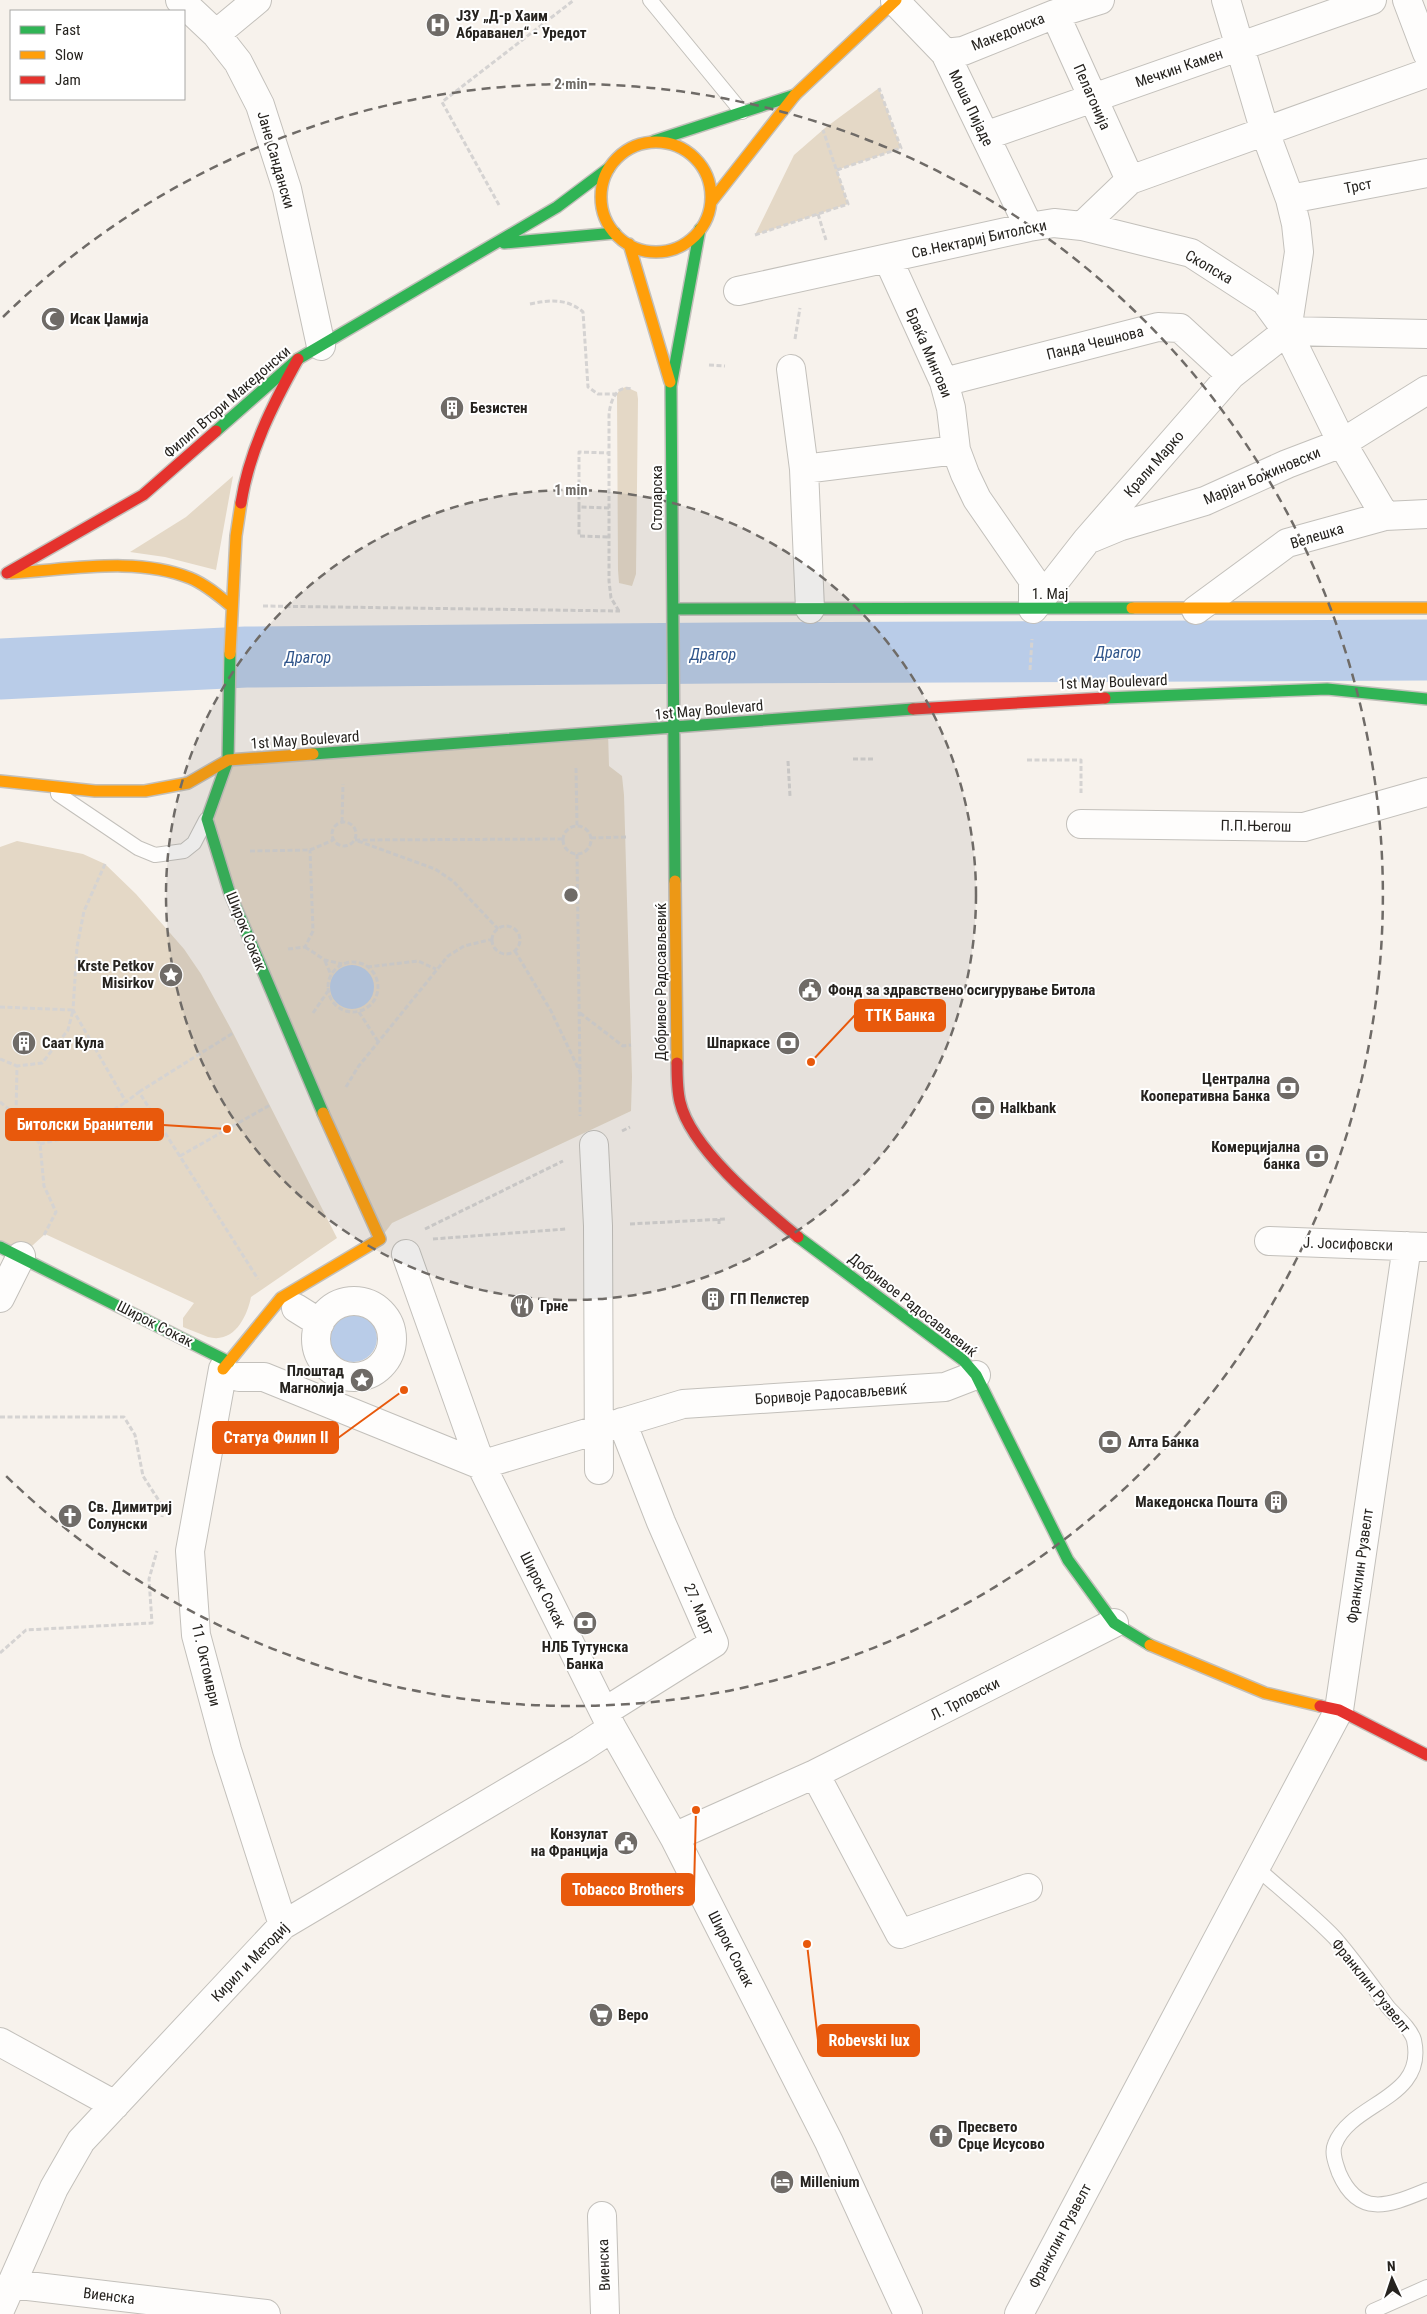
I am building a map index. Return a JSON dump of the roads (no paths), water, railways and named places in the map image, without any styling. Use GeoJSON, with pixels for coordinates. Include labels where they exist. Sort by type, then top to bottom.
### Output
{"type":"FeatureCollection","features":[{"type":"Feature","properties":{"kind":"street","name":"Јане Сандански"},"geometry":{"type":"LineString","coordinates":[[180,0],[216,34],[238,62],[260,105],[287,188],[321,346]]}},
{"type":"Feature","properties":{"kind":"street"},"geometry":{"type":"LineString","coordinates":[[216,34],[257,0]]}},
{"type":"Feature","properties":{"kind":"street"},"geometry":{"type":"LineString","coordinates":[[711,202],[795,95],[896,0]]}},
{"type":"Feature","properties":{"kind":"street","name":"Моша Пијаде"},"geometry":{"type":"LineString","coordinates":[[896,0],[945,53],[1029,227]]}},
{"type":"Feature","properties":{"kind":"street","name":"Македонска"},"geometry":{"type":"LineString","coordinates":[[945,53],[963,50],[1055,14],[1100,0]]}},
{"type":"Feature","properties":{"kind":"street"},"geometry":{"type":"LineString","coordinates":[[1226,0],[1265,132],[1290,198],[1296,224],[1299,252],[1287,331],[1427,334]]}},
{"type":"Feature","properties":{"kind":"street","name":"Мечкин Камен"},"geometry":{"type":"LineString","coordinates":[[985,136],[1372,0]]}},
{"type":"Feature","properties":{"kind":"street"},"geometry":{"type":"LineString","coordinates":[[1407,0],[1427,53]]}},
{"type":"Feature","properties":{"kind":"street","name":"Пелагонија"},"geometry":{"type":"LineString","coordinates":[[1055,14],[1130,180]]}},
{"type":"Feature","properties":{"kind":"street"},"geometry":{"type":"LineString","coordinates":[[1082,226],[1130,180],[1427,73]]}},
{"type":"Feature","properties":{"kind":"street"},"geometry":{"type":"LineString","coordinates":[[652,142],[668,143],[683,149],[696,158],[706,171],[710,186],[711,202],[708,217],[700,229],[682,244],[660,252],[644,250],[629,244],[615,233],[606,218],[601,201],[602,184],[609,168],[620,155],[635,146],[795,95]]}},
{"type":"Feature","properties":{"kind":"street","name":"Филип Втори Македонски"},"geometry":{"type":"LineString","coordinates":[[4,574],[143,495],[298,359],[498,244],[557,206],[609,168]]}},
{"type":"Feature","properties":{"kind":"street","name":"Трст"},"geometry":{"type":"LineString","coordinates":[[1290,198],[1427,173]]}},
{"type":"Feature","properties":{"kind":"street","name":"Св.Нектариј Битолски"},"geometry":{"type":"LineString","coordinates":[[738,291],[805,278],[1029,227],[1054,223],[1082,226]]}},
{"type":"Feature","properties":{"kind":"street","name":"Скопска"},"geometry":{"type":"LineString","coordinates":[[1082,226],[1191,253],[1265,301],[1287,331],[1342,443],[1386,516]]}},
{"type":"Feature","properties":{"kind":"street","name":"Столарска"},"geometry":{"type":"LineString","coordinates":[[674,693],[672,386],[700,229]]}},
{"type":"Feature","properties":{"kind":"street","name":"Филип Втори Македонски"},"geometry":{"type":"LineString","coordinates":[[498,244],[615,233]]}},
{"type":"Feature","properties":{"kind":"street","name":"Столарска"},"geometry":{"type":"LineString","coordinates":[[629,244],[672,386]]}},
{"type":"Feature","properties":{"kind":"street","name":"Браќа Мингови"},"geometry":{"type":"LineString","coordinates":[[888,259],[944,382],[951,408],[956,450],[977,499],[1033,580],[1033,620]]}},
{"type":"Feature","properties":{"kind":"street","name":"Панда Чешнова"},"geometry":{"type":"LineString","coordinates":[[944,382],[1158,327],[1180,328],[1231,375]]}},
{"type":"Feature","properties":{"kind":"street","name":"Крали Марко"},"geometry":{"type":"LineString","coordinates":[[1033,620],[1087,540],[1231,375],[1287,331]]}},
{"type":"Feature","properties":{"kind":"street"},"geometry":{"type":"LineString","coordinates":[[792,357],[804,469],[810,609]]}},
{"type":"Feature","properties":{"kind":"street"},"geometry":{"type":"LineString","coordinates":[[207,819],[228,760],[230,623],[236,536],[244,484],[270,410],[298,359]]}},
{"type":"Feature","properties":{"kind":"street","name":"Марјан Божиновски"},"geometry":{"type":"LineString","coordinates":[[1087,540],[1121,526],[1204,501],[1287,464],[1342,443],[1427,390]]}},
{"type":"Feature","properties":{"kind":"street"},"geometry":{"type":"LineString","coordinates":[[804,469],[956,450]]}},
{"type":"Feature","properties":{"kind":"street","name":"Велешка"},"geometry":{"type":"LineString","coordinates":[[1196,610],[1287,543],[1386,516],[1427,514]]}},
{"type":"Feature","properties":{"kind":"street"},"geometry":{"type":"LineString","coordinates":[[4,574],[93,568],[149,569],[188,578],[213,591],[231,606]]}},
{"type":"Feature","properties":{"kind":"street","name":"1. Мај"},"geometry":{"type":"LineString","coordinates":[[673,609],[810,609],[1033,620],[1196,610],[1427,608]]}},
{"type":"Feature","properties":{"kind":"street","name":"1st May Boulevard"},"geometry":{"type":"LineString","coordinates":[[0,781],[48,788],[145,792],[188,783],[228,760],[1028,701],[1327,689],[1427,699]]}},
{"type":"Feature","properties":{"kind":"street","name":"Добривое Радосављевиќ"},"geometry":{"type":"LineString","coordinates":[[674,693],[677,1076],[680,1103],[697,1137],[742,1190],[800,1239],[963,1360],[976,1375],[1068,1560],[1114,1623],[1158,1650],[1265,1693],[1339,1710],[1427,1755]]}},
{"type":"Feature","properties":{"kind":"street","name":"П.П.Његош"},"geometry":{"type":"LineString","coordinates":[[1081,824],[1304,827],[1427,792]]}},
{"type":"Feature","properties":{"kind":"street","name":"Широк Сокак"},"geometry":{"type":"LineString","coordinates":[[11,1252],[230,1369],[281,1298],[380,1239],[310,1085],[233,900],[207,819]]}},
{"type":"Feature","properties":{"kind":"street"},"geometry":{"type":"LineString","coordinates":[[582,1142],[598,1226],[611,1426],[599,1470]]}},
{"type":"Feature","properties":{"kind":"street","name":"Ј. Јосифовски"},"geometry":{"type":"LineString","coordinates":[[1269,1241],[1417,1246]]}},
{"type":"Feature","properties":{"kind":"street","name":"Широк Сокак"},"geometry":{"type":"LineString","coordinates":[[411,1243],[424,1308],[481,1465],[608,1720],[674,1837],[829,2142],[908,2314]]}},
{"type":"Feature","properties":{"kind":"street","name":"Франклин Рузвелт"},"geometry":{"type":"LineString","coordinates":[[1019,2314],[1339,1710],[1417,1246]]}},
{"type":"Feature","properties":{"kind":"street"},"geometry":{"type":"LineString","coordinates":[[0,1298],[11,1252]]}},
{"type":"Feature","properties":{"kind":"street"},"geometry":{"type":"LineString","coordinates":[[348,1302],[360,1302],[381,1312],[388,1322],[392,1334],[392,1346],[388,1357],[372,1373],[360,1377],[348,1377],[337,1373],[329,1368],[318,1352],[316,1332],[327,1313],[336,1306],[348,1302]]}},
{"type":"Feature","properties":{"kind":"street"},"geometry":{"type":"LineString","coordinates":[[296,1308],[320,1323]]}},
{"type":"Feature","properties":{"kind":"street"},"geometry":{"type":"LineString","coordinates":[[388,1322],[424,1308]]}},
{"type":"Feature","properties":{"kind":"street"},"geometry":{"type":"LineString","coordinates":[[230,1369],[264,1377],[481,1465]]}},
{"type":"Feature","properties":{"kind":"street","name":"11. Октомври"},"geometry":{"type":"LineString","coordinates":[[230,1369],[190,1551],[196,1636],[227,1750],[283,1925]]}},
{"type":"Feature","properties":{"kind":"street"},"geometry":{"type":"LineString","coordinates":[[324,1401],[337,1373]]}},
{"type":"Feature","properties":{"kind":"street","name":"Боривоје Радосављевиќ"},"geometry":{"type":"LineString","coordinates":[[481,1465],[683,1404],[945,1387],[976,1375]]}},
{"type":"Feature","properties":{"kind":"street","name":"27. Март"},"geometry":{"type":"LineString","coordinates":[[608,1720],[714,1643],[634,1456],[611,1426]]}},
{"type":"Feature","properties":{"kind":"street","name":"Л. Трповски"},"geometry":{"type":"LineString","coordinates":[[674,1837],[816,1774],[1114,1623]]}},
{"type":"Feature","properties":{"kind":"street","name":"Кирил и Методиј"},"geometry":{"type":"LineString","coordinates":[[0,2310],[63,2173],[81,2141],[283,1925],[580,1750],[608,1720]]}},
{"type":"Feature","properties":{"kind":"street"},"geometry":{"type":"LineString","coordinates":[[1391,1736],[1427,1743]]}},
{"type":"Feature","properties":{"kind":"street"},"geometry":{"type":"LineString","coordinates":[[816,1774],[900,1934],[1028,1888]]}},
{"type":"Feature","properties":{"kind":"street"},"geometry":{"type":"LineString","coordinates":[[0,2042],[115,2105]]}},
{"type":"Feature","properties":{"kind":"street","name":"Виенска"},"geometry":{"type":"LineString","coordinates":[[602,2216],[605,2314]]}},
{"type":"Feature","properties":{"kind":"street","name":"Виенска"},"geometry":{"type":"LineString","coordinates":[[11,2284],[266,2314]]}},
{"type":"Feature","properties":{"kind":"lane"},"geometry":{"type":"LineString","coordinates":[[650,0],[742,112]]}},
{"type":"Feature","properties":{"kind":"lane"},"geometry":{"type":"LineString","coordinates":[[48,788],[138,848],[154,855],[184,851],[194,843],[207,819]]}},
{"type":"Feature","properties":{"kind":"lane","name":"Франклин Рузвелт"},"geometry":{"type":"LineString","coordinates":[[1256,1867],[1334,1938],[1414,2039],[1415,2061],[1408,2080],[1397,2092],[1345,2126],[1334,2145],[1334,2160],[1344,2185],[1358,2200],[1377,2206],[1398,2202],[1427,2190]]}},
{"type":"Feature","properties":{"kind":"lane"},"geometry":{"type":"LineString","coordinates":[[1373,2311],[1427,2288]]}},
{"type":"Feature","properties":{"kind":"water"},"geometry":{"type":"Polygon","coordinates":[[[352,965],[364,969],[370,975],[374,987],[370,999],[364,1005],[352,1009],[340,1005],[334,999],[330,987],[334,975],[340,969],[352,965]]]}},
{"type":"Feature","properties":{"kind":"water"},"geometry":{"type":"Polygon","coordinates":[[[348,1314],[358,1314],[370,1321],[377,1333],[377,1343],[370,1355],[358,1362],[348,1362],[340,1358],[333,1351],[329,1343],[329,1333],[333,1325],[340,1318],[348,1314]]]}},
{"type":"Feature","properties":{"kind":"waterway","name":"Драгор"},"geometry":{"type":"LineString","coordinates":[[0,669],[246,657],[1427,650]]}},
{"type":"Feature","properties":{"kind":"place","name":"ЈЗУ „Д-р Хаим Абраванел“ - Уредот"},"geometry":{"type":"Point","coordinates":[438,25]}},
{"type":"Feature","properties":{"kind":"place","name":"Исак Џамија"},"geometry":{"type":"Point","coordinates":[53,319]}},
{"type":"Feature","properties":{"kind":"place","name":"Безистен"},"geometry":{"type":"Point","coordinates":[452,408]}},
{"type":"Feature","properties":{"kind":"place","name":"Krste Petkov Misirkov"},"geometry":{"type":"Point","coordinates":[171,975]}},
{"type":"Feature","properties":{"kind":"place","name":"Фонд за здравствено осигурување Битола"},"geometry":{"type":"Point","coordinates":[810,990]}},
{"type":"Feature","properties":{"kind":"place","name":"Саат Кула"},"geometry":{"type":"Point","coordinates":[24,1043]}},
{"type":"Feature","properties":{"kind":"place","name":"Шпаркасе"},"geometry":{"type":"Point","coordinates":[788,1043]}},
{"type":"Feature","properties":{"kind":"place","name":"ТТК Банка"},"geometry":{"type":"Point","coordinates":[811,1062]}},
{"type":"Feature","properties":{"kind":"place","name":"Централна Кооперативна Банка"},"geometry":{"type":"Point","coordinates":[1288,1088]}},
{"type":"Feature","properties":{"kind":"place","name":"Halkbank"},"geometry":{"type":"Point","coordinates":[983,1108]}},
{"type":"Feature","properties":{"kind":"place","name":"Битолски Бранители"},"geometry":{"type":"Point","coordinates":[227,1129]}},
{"type":"Feature","properties":{"kind":"place","name":"Комерцијална банка"},"geometry":{"type":"Point","coordinates":[1317,1156]}},
{"type":"Feature","properties":{"kind":"place","name":"ГП Пелистер"},"geometry":{"type":"Point","coordinates":[713,1299]}},
{"type":"Feature","properties":{"kind":"place","name":"Грне"},"geometry":{"type":"Point","coordinates":[522,1306]}},
{"type":"Feature","properties":{"kind":"place","name":"Плоштад Магнолија"},"geometry":{"type":"Point","coordinates":[362,1380]}},
{"type":"Feature","properties":{"kind":"place","name":"Статуа Филип II"},"geometry":{"type":"Point","coordinates":[404,1390]}},
{"type":"Feature","properties":{"kind":"place","name":"Алта Банка"},"geometry":{"type":"Point","coordinates":[1110,1442]}},
{"type":"Feature","properties":{"kind":"place","name":"Македонска Пошта"},"geometry":{"type":"Point","coordinates":[1276,1502]}},
{"type":"Feature","properties":{"kind":"place","name":"Св. Димитриј Солунски"},"geometry":{"type":"Point","coordinates":[70,1516]}},
{"type":"Feature","properties":{"kind":"place","name":"НЛБ Тутунска Банка"},"geometry":{"type":"Point","coordinates":[585,1623]}},
{"type":"Feature","properties":{"kind":"place","name":"Tobacco Brothers"},"geometry":{"type":"Point","coordinates":[696,1810]}},
{"type":"Feature","properties":{"kind":"place","name":"Конзулат на Франција"},"geometry":{"type":"Point","coordinates":[626,1843]}},
{"type":"Feature","properties":{"kind":"place","name":"Robevski lux"},"geometry":{"type":"Point","coordinates":[807,1944]}},
{"type":"Feature","properties":{"kind":"place","name":"Веро"},"geometry":{"type":"Point","coordinates":[601,2015]}},
{"type":"Feature","properties":{"kind":"place","name":"Пресвето Срце Исусово"},"geometry":{"type":"Point","coordinates":[941,2136]}},
{"type":"Feature","properties":{"kind":"place","name":"Millenium"},"geometry":{"type":"Point","coordinates":[782,2182]}}]}
